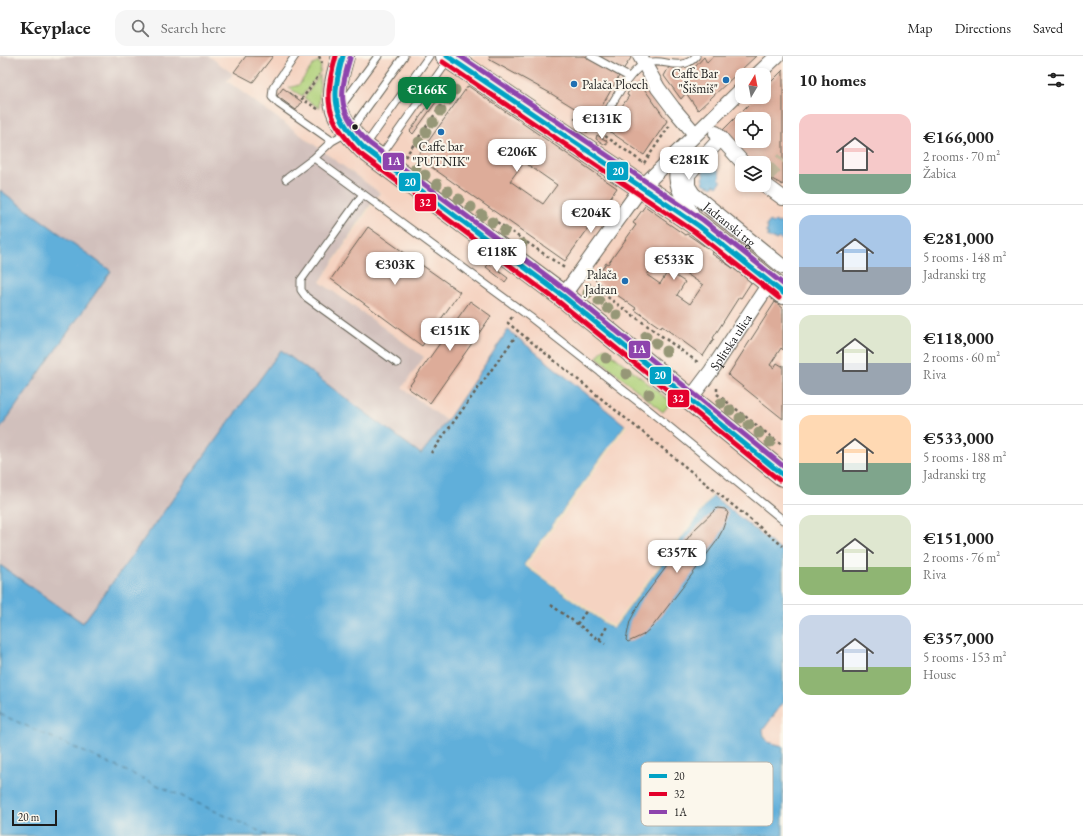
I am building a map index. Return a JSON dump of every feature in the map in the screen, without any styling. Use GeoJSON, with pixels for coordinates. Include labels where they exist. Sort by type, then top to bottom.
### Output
{"type":"FeatureCollection","features":[{"type":"Feature","properties":{"kind":"main road","name":"Jadranski trg"},"geometry":{"type":"LineString","coordinates":[[442,57],[464,75],[699,226],[776,288]]}},
{"type":"Feature","properties":{"kind":"main road"},"geometry":{"type":"LineString","coordinates":[[338,62],[344,76],[330,111],[341,118],[341,136],[385,159],[564,296],[783,475]]}},
{"type":"Feature","properties":{"kind":"street"},"geometry":{"type":"LineString","coordinates":[[764,68],[777,56]]}},
{"type":"Feature","properties":{"kind":"street"},"geometry":{"type":"LineString","coordinates":[[643,60],[661,92],[695,134]]}},
{"type":"Feature","properties":{"kind":"street"},"geometry":{"type":"LineString","coordinates":[[564,296],[641,188],[735,96]]}},
{"type":"Feature","properties":{"kind":"street","name":"Jadranski trg"},"geometry":{"type":"LineString","coordinates":[[695,134],[681,157],[676,172],[676,180],[678,189],[699,226]]}},
{"type":"Feature","properties":{"kind":"street","name":"Jadranski trg"},"geometry":{"type":"LineString","coordinates":[[737,156],[719,134],[685,178],[688,186],[693,194],[783,267]]}},
{"type":"Feature","properties":{"kind":"street"},"geometry":{"type":"LineString","coordinates":[[771,189],[783,198]]}},
{"type":"Feature","properties":{"kind":"street","name":"Splitska ulica"},"geometry":{"type":"LineString","coordinates":[[690,399],[776,288]]}},
{"type":"Feature","properties":{"kind":"lane"},"geometry":{"type":"LineString","coordinates":[[296,56],[273,88],[272,97],[341,136]]}},
{"type":"Feature","properties":{"kind":"lane"},"geometry":{"type":"LineString","coordinates":[[330,111],[378,56]]}},
{"type":"Feature","properties":{"kind":"lane"},"geometry":{"type":"LineString","coordinates":[[286,178],[341,136],[404,56]]}},
{"type":"Feature","properties":{"kind":"lane"},"geometry":{"type":"LineString","coordinates":[[591,56],[629,77]]}},
{"type":"Feature","properties":{"kind":"lane"},"geometry":{"type":"LineString","coordinates":[[602,120],[629,77],[643,60],[659,60],[686,64],[696,56]]}},
{"type":"Feature","properties":{"kind":"lane"},"geometry":{"type":"LineString","coordinates":[[385,159],[442,57]]}},
{"type":"Feature","properties":{"kind":"lane"},"geometry":{"type":"LineString","coordinates":[[385,159],[442,57]]}},
{"type":"Feature","properties":{"kind":"lane"},"geometry":{"type":"LineString","coordinates":[[314,158],[530,316],[650,411],[783,520]]}},
{"type":"Feature","properties":{"kind":"lane"},"geometry":{"type":"LineString","coordinates":[[363,194],[301,280],[301,290],[306,297],[397,363]]}},
{"type":"Feature","properties":{"kind":"path"},"geometry":{"type":"LineString","coordinates":[[330,111],[302,99],[317,76],[338,62]]}},
{"type":"Feature","properties":{"kind":"path"},"geometry":{"type":"LineString","coordinates":[[385,159],[464,75]]}},
{"type":"Feature","properties":{"kind":"path"},"geometry":{"type":"LineString","coordinates":[[644,163],[669,128],[670,121]]}},
{"type":"Feature","properties":{"kind":"path"},"geometry":{"type":"LineString","coordinates":[[586,282],[702,365]]}},
{"type":"Feature","properties":{"kind":"path"},"geometry":{"type":"LineString","coordinates":[[508,323],[783,546]]}},
{"type":"Feature","properties":{"kind":"path"},"geometry":{"type":"LineString","coordinates":[[431,453],[516,336]]}},
{"type":"Feature","properties":{"kind":"path"},"geometry":{"type":"LineString","coordinates":[[719,394],[783,446]]}},
{"type":"Feature","properties":{"kind":"path"},"geometry":{"type":"LineString","coordinates":[[551,605],[605,644]]}},
{"type":"Feature","properties":{"kind":"path"},"geometry":{"type":"LineString","coordinates":[[577,624],[587,610]]}},
{"type":"Feature","properties":{"kind":"path"},"geometry":{"type":"LineString","coordinates":[[599,640],[608,625]]}},
{"type":"Feature","properties":{"kind":"shaded area"},"geometry":{"type":"Polygon","coordinates":[[[0,56],[209,56],[233,74],[227,81],[380,193],[369,207],[320,282],[424,357],[402,388],[447,421],[421,454],[281,350],[83,624],[0,565],[0,429],[111,271],[0,190],[0,56]]]}},
{"type":"Feature","properties":{"kind":"shaded area"},"geometry":{"type":"Polygon","coordinates":[[[209,56],[783,56],[783,552],[713,496],[613,629],[524,565],[509,331],[447,421],[401,388],[424,357],[320,282],[380,193],[227,81],[233,74],[209,56]]]}},
{"type":"Feature","properties":{"kind":"shaded area"},"geometry":{"type":"Polygon","coordinates":[[[783,703],[783,746],[768,742],[763,730],[783,703]]]}},
{"type":"Feature","properties":{"kind":"green space"},"geometry":{"type":"Polygon","coordinates":[[[318,61],[321,66],[320,72],[302,96],[289,88],[299,85],[312,66],[318,61]]]}},
{"type":"Feature","properties":{"kind":"green space"},"geometry":{"type":"Polygon","coordinates":[[[320,75],[319,108],[304,98],[320,75]]]}},
{"type":"Feature","properties":{"kind":"green space"},"geometry":{"type":"Polygon","coordinates":[[[604,348],[671,402],[663,412],[597,357],[604,348]]]}},
{"type":"Feature","properties":{"kind":"water"},"geometry":{"type":"Polygon","coordinates":[[[706,167],[709,170],[711,167],[714,170],[715,168],[720,172],[719,174],[721,176],[719,179],[722,181],[717,186],[714,184],[712,187],[703,183],[704,180],[702,179],[704,175],[702,173],[706,167]]]}},
{"type":"Feature","properties":{"kind":"water"},"geometry":{"type":"Polygon","coordinates":[[[0,190],[111,271],[0,429],[0,190]]]}},
{"type":"Feature","properties":{"kind":"water"},"geometry":{"type":"Polygon","coordinates":[[[770,221],[773,223],[775,221],[778,223],[780,222],[783,225],[783,238],[781,240],[779,238],[776,240],[773,238],[772,239],[767,236],[769,234],[766,232],[768,229],[766,226],[770,221]]]}},
{"type":"Feature","properties":{"kind":"water"},"geometry":{"type":"Polygon","coordinates":[[[508,330],[625,425],[524,565],[613,629],[713,496],[783,552],[783,703],[763,730],[764,736],[768,742],[783,746],[783,836],[0,836],[0,565],[83,623],[281,350],[421,454],[447,421],[508,330]]]}},
{"type":"Feature","properties":{"kind":"pier"},"geometry":{"type":"Polygon","coordinates":[[[625,425],[627,426],[527,565],[613,626],[712,495],[713,496],[613,629],[524,565],[625,425]]]}},
{"type":"Feature","properties":{"kind":"building"},"geometry":{"type":"Polygon","coordinates":[[[246,56],[273,56],[253,82],[234,72],[246,56]]]}},
{"type":"Feature","properties":{"kind":"building","name":"Palača Ploech"},"geometry":{"type":"Polygon","coordinates":[[[489,56],[585,56],[619,76],[594,120],[550,93],[490,60],[489,56]]]}},
{"type":"Feature","properties":{"kind":"building"},"geometry":{"type":"Polygon","coordinates":[[[596,56],[630,56],[631,58],[622,71],[596,56]]]}},
{"type":"Feature","properties":{"kind":"building"},"geometry":{"type":"Polygon","coordinates":[[[713,56],[756,56],[743,68],[735,68],[735,76],[698,110],[686,93],[681,99],[664,76],[670,65],[686,77],[704,57],[707,63],[713,56]]]}},
{"type":"Feature","properties":{"kind":"building"},"geometry":{"type":"Polygon","coordinates":[[[783,70],[783,185],[772,179],[771,181],[771,156],[746,156],[738,148],[771,148],[771,112],[741,112],[749,104],[771,104],[771,82],[783,70]]]}},
{"type":"Feature","properties":{"kind":"building"},"geometry":{"type":"Polygon","coordinates":[[[640,83],[667,121],[644,155],[606,129],[629,96],[627,95],[629,90],[634,85],[640,83]]]}},
{"type":"Feature","properties":{"kind":"building"},"geometry":{"type":"Polygon","coordinates":[[[468,86],[617,188],[565,261],[417,157],[468,86]],[[524,162],[510,181],[543,204],[557,185],[524,162]]]}},
{"type":"Feature","properties":{"kind":"building"},"geometry":{"type":"Polygon","coordinates":[[[283,88],[302,102],[296,110],[277,96],[283,88]]]}},
{"type":"Feature","properties":{"kind":"building"},"geometry":{"type":"Polygon","coordinates":[[[441,88],[444,91],[413,134],[410,131],[441,88]]]}},
{"type":"Feature","properties":{"kind":"building"},"geometry":{"type":"Polygon","coordinates":[[[735,118],[735,144],[722,131],[735,118]]]}},
{"type":"Feature","properties":{"kind":"building"},"geometry":{"type":"Polygon","coordinates":[[[578,122],[588,128],[588,132],[577,126],[578,122]]]}},
{"type":"Feature","properties":{"kind":"building"},"geometry":{"type":"Polygon","coordinates":[[[597,135],[607,141],[607,145],[596,139],[597,135]]]}},
{"type":"Feature","properties":{"kind":"building","name":"Palača Jadran"},"geometry":{"type":"Polygon","coordinates":[[[645,206],[685,235],[687,234],[713,252],[712,254],[752,281],[741,298],[739,297],[703,356],[662,326],[661,328],[635,310],[636,308],[595,280],[606,263],[608,264],[636,225],[633,223],[645,206]],[[660,256],[647,275],[660,284],[668,271],[685,282],[677,295],[690,304],[703,285],[660,256]]]}},
{"type":"Feature","properties":{"kind":"building"},"geometry":{"type":"Polygon","coordinates":[[[368,227],[460,292],[422,346],[331,279],[368,227]]]}},
{"type":"Feature","properties":{"kind":"building"},"geometry":{"type":"Polygon","coordinates":[[[489,264],[508,278],[505,282],[486,267],[489,264]]]}},
{"type":"Feature","properties":{"kind":"building"},"geometry":{"type":"Polygon","coordinates":[[[470,301],[491,316],[430,403],[408,388],[470,301]]]}},
{"type":"Feature","properties":{"kind":"building"},"geometry":{"type":"Polygon","coordinates":[[[775,302],[783,308],[783,350],[781,348],[770,365],[774,368],[777,363],[782,366],[783,365],[783,419],[728,375],[775,302]]]}},
{"type":"Feature","properties":{"kind":"building"},"geometry":{"type":"Polygon","coordinates":[[[717,508],[725,509],[728,513],[722,531],[716,542],[652,627],[643,635],[628,642],[626,640],[630,621],[640,602],[694,530],[717,508]]]}},
{"type":"Feature","properties":{"kind":"ferry route"},"geometry":{"type":"LineString","coordinates":[[0,714],[270,836]]}},
{"type":"Feature","properties":{"kind":"tunnel"},"geometry":{"type":"LineString","coordinates":[[771,171],[783,159]]}},
{"type":"Feature","properties":{"kind":"transit line","name":"32"},"geometry":{"type":"LineString","coordinates":[[336,56],[329,85],[330,109],[340,130],[359,153],[559,302],[779,480]]}},
{"type":"Feature","properties":{"kind":"transit line","name":"20"},"geometry":{"type":"LineString","coordinates":[[343,56],[337,84],[337,106],[340,116],[346,126],[364,148],[563,296],[783,475]]}},
{"type":"Feature","properties":{"kind":"transit line","name":"20"},"geometry":{"type":"LineString","coordinates":[[447,56],[699,226],[783,293]]}},
{"type":"Feature","properties":{"kind":"transit line","name":"1A"},"geometry":{"type":"LineString","coordinates":[[460,56],[703,220],[783,284]]}},
{"type":"Feature","properties":{"kind":"transit line","name":"1A"},"geometry":{"type":"LineString","coordinates":[[350,58],[344,84],[343,104],[351,122],[369,143],[567,291],[783,466]]}},
{"type":"Feature","properties":{"kind":"transit line","name":"32"},"geometry":{"type":"LineString","coordinates":[[443,62],[695,232],[779,298]]}},
{"type":"Feature","properties":{"kind":"place","name":"Caffe Bar \"Šišmiš\""},"geometry":{"type":"Point","coordinates":[726,80]}},
{"type":"Feature","properties":{"kind":"place","name":"Palača Ploech"},"geometry":{"type":"Point","coordinates":[574,84]}},
{"type":"Feature","properties":{"kind":"place","name":"Caffe bar \"PUTNIK\""},"geometry":{"type":"Point","coordinates":[441,132]}},
{"type":"Feature","properties":{"kind":"place","name":"Palača Jadran"},"geometry":{"type":"Point","coordinates":[625,281]}}]}
